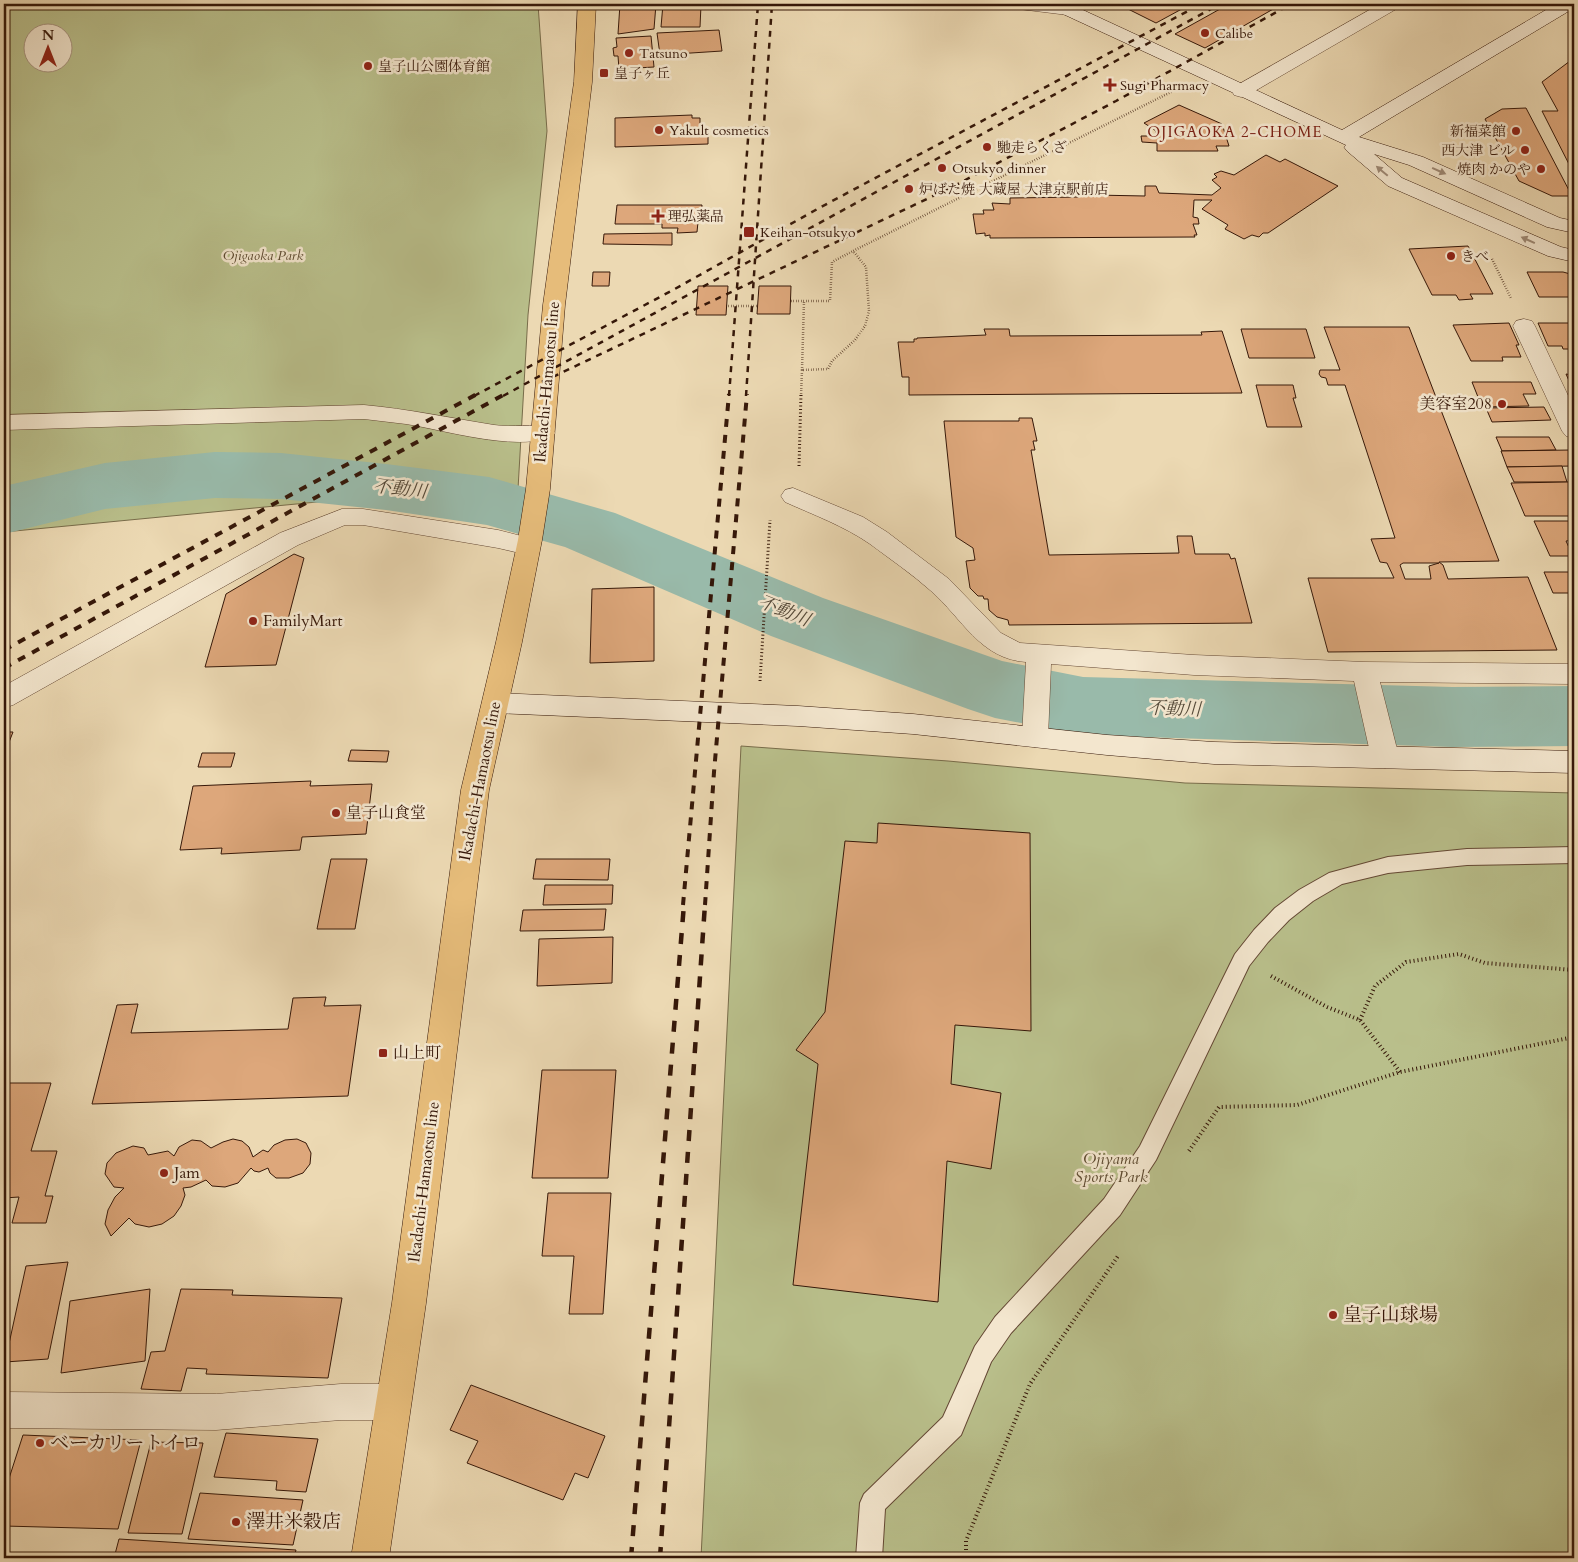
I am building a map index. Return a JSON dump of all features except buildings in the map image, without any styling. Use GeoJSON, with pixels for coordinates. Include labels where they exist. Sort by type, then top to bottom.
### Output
{"type":"FeatureCollection","features":[{"type":"Feature","properties":{"kind":"main road","name":"Ikadachi-Hamaotsu line"},"geometry":{"type":"LineString","coordinates":[[370,1558],[409,1303],[475,790],[529,543],[538,488],[554,305],[584,82],[587,4]]}},
{"type":"Feature","properties":{"kind":"street"},"geometry":{"type":"LineString","coordinates":[[1019,4],[1063,6],[1343,138],[1416,161],[1554,223],[1574,227]]}},
{"type":"Feature","properties":{"kind":"street"},"geometry":{"type":"LineString","coordinates":[[1241,91],[1392,4]]}},
{"type":"Feature","properties":{"kind":"street"},"geometry":{"type":"LineString","coordinates":[[1343,138],[1568,4]]}},
{"type":"Feature","properties":{"kind":"street"},"geometry":{"type":"LineString","coordinates":[[1343,138],[1395,182],[1555,252],[1574,256]]}},
{"type":"Feature","properties":{"kind":"street"},"geometry":{"type":"LineString","coordinates":[[1524,326],[1574,432]]}},
{"type":"Feature","properties":{"kind":"street"},"geometry":{"type":"LineString","coordinates":[[4,424],[364,412],[404,416],[487,432],[543,434]]}},
{"type":"Feature","properties":{"kind":"street"},"geometry":{"type":"LineString","coordinates":[[793,496],[854,523],[878,538],[940,585],[992,640],[1016,652],[1194,665],[1365,673],[1574,674]]}},
{"type":"Feature","properties":{"kind":"street"},"geometry":{"type":"LineString","coordinates":[[4,698],[289,539],[342,517],[363,517],[529,543]]}},
{"type":"Feature","properties":{"kind":"street"},"geometry":{"type":"LineString","coordinates":[[1034,736],[1038,655]]}},
{"type":"Feature","properties":{"kind":"street"},"geometry":{"type":"LineString","coordinates":[[1365,673],[1385,756]]}},
{"type":"Feature","properties":{"kind":"street"},"geometry":{"type":"LineString","coordinates":[[495,703],[758,713],[913,724],[1107,745],[1214,753],[1574,762]]}},
{"type":"Feature","properties":{"kind":"street"},"geometry":{"type":"LineString","coordinates":[[4,1410],[216,1412],[341,1402],[393,1402]]}},
{"type":"Feature","properties":{"kind":"lane"},"geometry":{"type":"LineString","coordinates":[[869,1558],[873,1503],[952,1426],[983,1354],[1003,1325],[1112,1207],[1148,1153],[1242,960],[1258,937],[1290,906],[1333,879],[1390,864],[1447,857],[1574,855]]}},
{"type":"Feature","properties":{"kind":"path"},"geometry":{"type":"LineString","coordinates":[[791,301],[830,302],[832,262],[1173,91]]}},
{"type":"Feature","properties":{"kind":"path"},"geometry":{"type":"LineString","coordinates":[[1472,215],[1524,326]]}},
{"type":"Feature","properties":{"kind":"path"},"geometry":{"type":"LineString","coordinates":[[802,370],[828,369],[832,361],[855,340],[865,326],[869,311],[866,267],[853,251]]}},
{"type":"Feature","properties":{"kind":"path"},"geometry":{"type":"LineString","coordinates":[[758,713],[770,519],[799,491],[804,301]]}},
{"type":"Feature","properties":{"kind":"path"},"geometry":{"type":"LineString","coordinates":[[726,306],[757,306]]}},
{"type":"Feature","properties":{"kind":"path"},"geometry":{"type":"LineString","coordinates":[[1360,1020],[1376,986],[1406,962],[1459,954],[1485,963],[1574,970]]}},
{"type":"Feature","properties":{"kind":"path"},"geometry":{"type":"LineString","coordinates":[[1242,960],[1327,1007],[1360,1020],[1400,1072]]}},
{"type":"Feature","properties":{"kind":"path"},"geometry":{"type":"LineString","coordinates":[[1187,1155],[1219,1107],[1297,1105],[1400,1072],[1574,1037]]}},
{"type":"Feature","properties":{"kind":"path"},"geometry":{"type":"LineString","coordinates":[[966,1558],[966,1541],[1030,1384],[1123,1249]]}},
{"type":"Feature","properties":{"kind":"green space","name":"Ojigaoka Park"},"geometry":{"type":"Polygon","coordinates":[[[4,4],[538,4],[547,131],[528,315],[516,524],[359,498],[4,532],[4,4]]]}},
{"type":"Feature","properties":{"kind":"green space","name":"Ojiyama Sports Park"},"geometry":{"type":"Polygon","coordinates":[[[741,746],[948,761],[1185,783],[1574,793],[1574,1558],[701,1558],[741,746]]]}},
{"type":"Feature","properties":{"kind":"waterway","name":"不動川"},"geometry":{"type":"LineString","coordinates":[[4,510],[105,486],[215,475],[281,476],[386,487],[489,501],[590,530],[797,617],[995,689],[1083,706],[1452,717],[1574,716]]}},
{"type":"Feature","properties":{"kind":"railway"},"geometry":{"type":"LineString","coordinates":[[740,253],[758,4]]}},
{"type":"Feature","properties":{"kind":"railway"},"geometry":{"type":"LineString","coordinates":[[756,243],[772,4]]}},
{"type":"Feature","properties":{"kind":"railway"},"geometry":{"type":"LineString","coordinates":[[756,243],[1201,4]]}},
{"type":"Feature","properties":{"kind":"railway"},"geometry":{"type":"LineString","coordinates":[[755,258],[1220,4]]}},
{"type":"Feature","properties":{"kind":"railway"},"geometry":{"type":"LineString","coordinates":[[754,281],[952,187],[1116,101],[1291,4]]}},
{"type":"Feature","properties":{"kind":"railway"},"geometry":{"type":"LineString","coordinates":[[740,253],[756,243]]}},
{"type":"Feature","properties":{"kind":"railway"},"geometry":{"type":"LineString","coordinates":[[755,258],[756,243]]}},
{"type":"Feature","properties":{"kind":"railway"},"geometry":{"type":"LineString","coordinates":[[474,396],[740,253]]}},
{"type":"Feature","properties":{"kind":"railway"},"geometry":{"type":"LineString","coordinates":[[739,267],[740,253]]}},
{"type":"Feature","properties":{"kind":"railway"},"geometry":{"type":"LineString","coordinates":[[739,267],[755,258]]}},
{"type":"Feature","properties":{"kind":"railway"},"geometry":{"type":"LineString","coordinates":[[754,281],[755,258]]}},
{"type":"Feature","properties":{"kind":"railway"},"geometry":{"type":"LineString","coordinates":[[503,396],[739,267]]}},
{"type":"Feature","properties":{"kind":"railway"},"geometry":{"type":"LineString","coordinates":[[737,289],[739,267]]}},
{"type":"Feature","properties":{"kind":"railway"},"geometry":{"type":"LineString","coordinates":[[737,289],[754,281]]}},
{"type":"Feature","properties":{"kind":"railway"},"geometry":{"type":"LineString","coordinates":[[746,396],[754,281]]}},
{"type":"Feature","properties":{"kind":"railway"},"geometry":{"type":"LineString","coordinates":[[542,382],[737,289]]}},
{"type":"Feature","properties":{"kind":"railway"},"geometry":{"type":"LineString","coordinates":[[729,396],[737,289]]}},
{"type":"Feature","properties":{"kind":"railway"},"geometry":{"type":"LineString","coordinates":[[4,650],[477,394]]}},
{"type":"Feature","properties":{"kind":"railway"},"geometry":{"type":"LineString","coordinates":[[4,668],[505,394]]}},
{"type":"Feature","properties":{"kind":"railway"},"geometry":{"type":"LineString","coordinates":[[683,905],[729,394]]}},
{"type":"Feature","properties":{"kind":"railway"},"geometry":{"type":"LineString","coordinates":[[705,905],[714,772],[747,394]]}},
{"type":"Feature","properties":{"kind":"railway"},"geometry":{"type":"LineString","coordinates":[[631,1558],[684,904]]}},
{"type":"Feature","properties":{"kind":"railway"},"geometry":{"type":"LineString","coordinates":[[660,1558],[705,904]]}},
{"type":"Feature","properties":{"kind":"place","name":"Calibe"},"geometry":{"type":"Point","coordinates":[1205,33]}},
{"type":"Feature","properties":{"kind":"place","name":"Tatsuno"},"geometry":{"type":"Point","coordinates":[629,53]}},
{"type":"Feature","properties":{"kind":"place","name":"皇子山公園体育館"},"geometry":{"type":"Point","coordinates":[368,66]}},
{"type":"Feature","properties":{"kind":"place","name":"皇子ヶ丘"},"geometry":{"type":"Point","coordinates":[604,73]}},
{"type":"Feature","properties":{"kind":"place","name":"Sugi Pharmacy"},"geometry":{"type":"Point","coordinates":[1110,85]}},
{"type":"Feature","properties":{"kind":"place","name":"Yakult cosmetics"},"geometry":{"type":"Point","coordinates":[659,130]}},
{"type":"Feature","properties":{"kind":"place","name":"新福菜館"},"geometry":{"type":"Point","coordinates":[1516,131]}},
{"type":"Feature","properties":{"kind":"place","name":"馳走らくざ"},"geometry":{"type":"Point","coordinates":[987,147]}},
{"type":"Feature","properties":{"kind":"place","name":"西大津 ビル"},"geometry":{"type":"Point","coordinates":[1525,150]}},
{"type":"Feature","properties":{"kind":"place","name":"Otsukyo dinner"},"geometry":{"type":"Point","coordinates":[942,168]}},
{"type":"Feature","properties":{"kind":"place","name":"焼肉 かのや"},"geometry":{"type":"Point","coordinates":[1541,169]}},
{"type":"Feature","properties":{"kind":"place","name":"炉ばた焼 大蔵屋 大津京駅前店"},"geometry":{"type":"Point","coordinates":[909,189]}},
{"type":"Feature","properties":{"kind":"place","name":"理弘薬品"},"geometry":{"type":"Point","coordinates":[658,216]}},
{"type":"Feature","properties":{"kind":"place","name":"Keihan-otsukyo"},"geometry":{"type":"Point","coordinates":[749,232]}},
{"type":"Feature","properties":{"kind":"place","name":"きべ"},"geometry":{"type":"Point","coordinates":[1451,256]}},
{"type":"Feature","properties":{"kind":"place","name":"美容室208"},"geometry":{"type":"Point","coordinates":[1502,404]}},
{"type":"Feature","properties":{"kind":"place","name":"FamilyMart"},"geometry":{"type":"Point","coordinates":[253,621]}},
{"type":"Feature","properties":{"kind":"place","name":"皇子山食堂"},"geometry":{"type":"Point","coordinates":[336,813]}},
{"type":"Feature","properties":{"kind":"place","name":"山上町"},"geometry":{"type":"Point","coordinates":[383,1053]}},
{"type":"Feature","properties":{"kind":"place","name":"Jam"},"geometry":{"type":"Point","coordinates":[164,1173]}},
{"type":"Feature","properties":{"kind":"place","name":"皇子山球場"},"geometry":{"type":"Point","coordinates":[1333,1315]}},
{"type":"Feature","properties":{"kind":"place","name":"ベーカリートイロ"},"geometry":{"type":"Point","coordinates":[40,1443]}},
{"type":"Feature","properties":{"kind":"place","name":"澤井米穀店"},"geometry":{"type":"Point","coordinates":[236,1522]}},
{"type":"Feature","properties":{"kind":"district","name":"OJIGAOKA 2-CHOME"},"geometry":{"type":"Point","coordinates":[1235,132]}}]}
